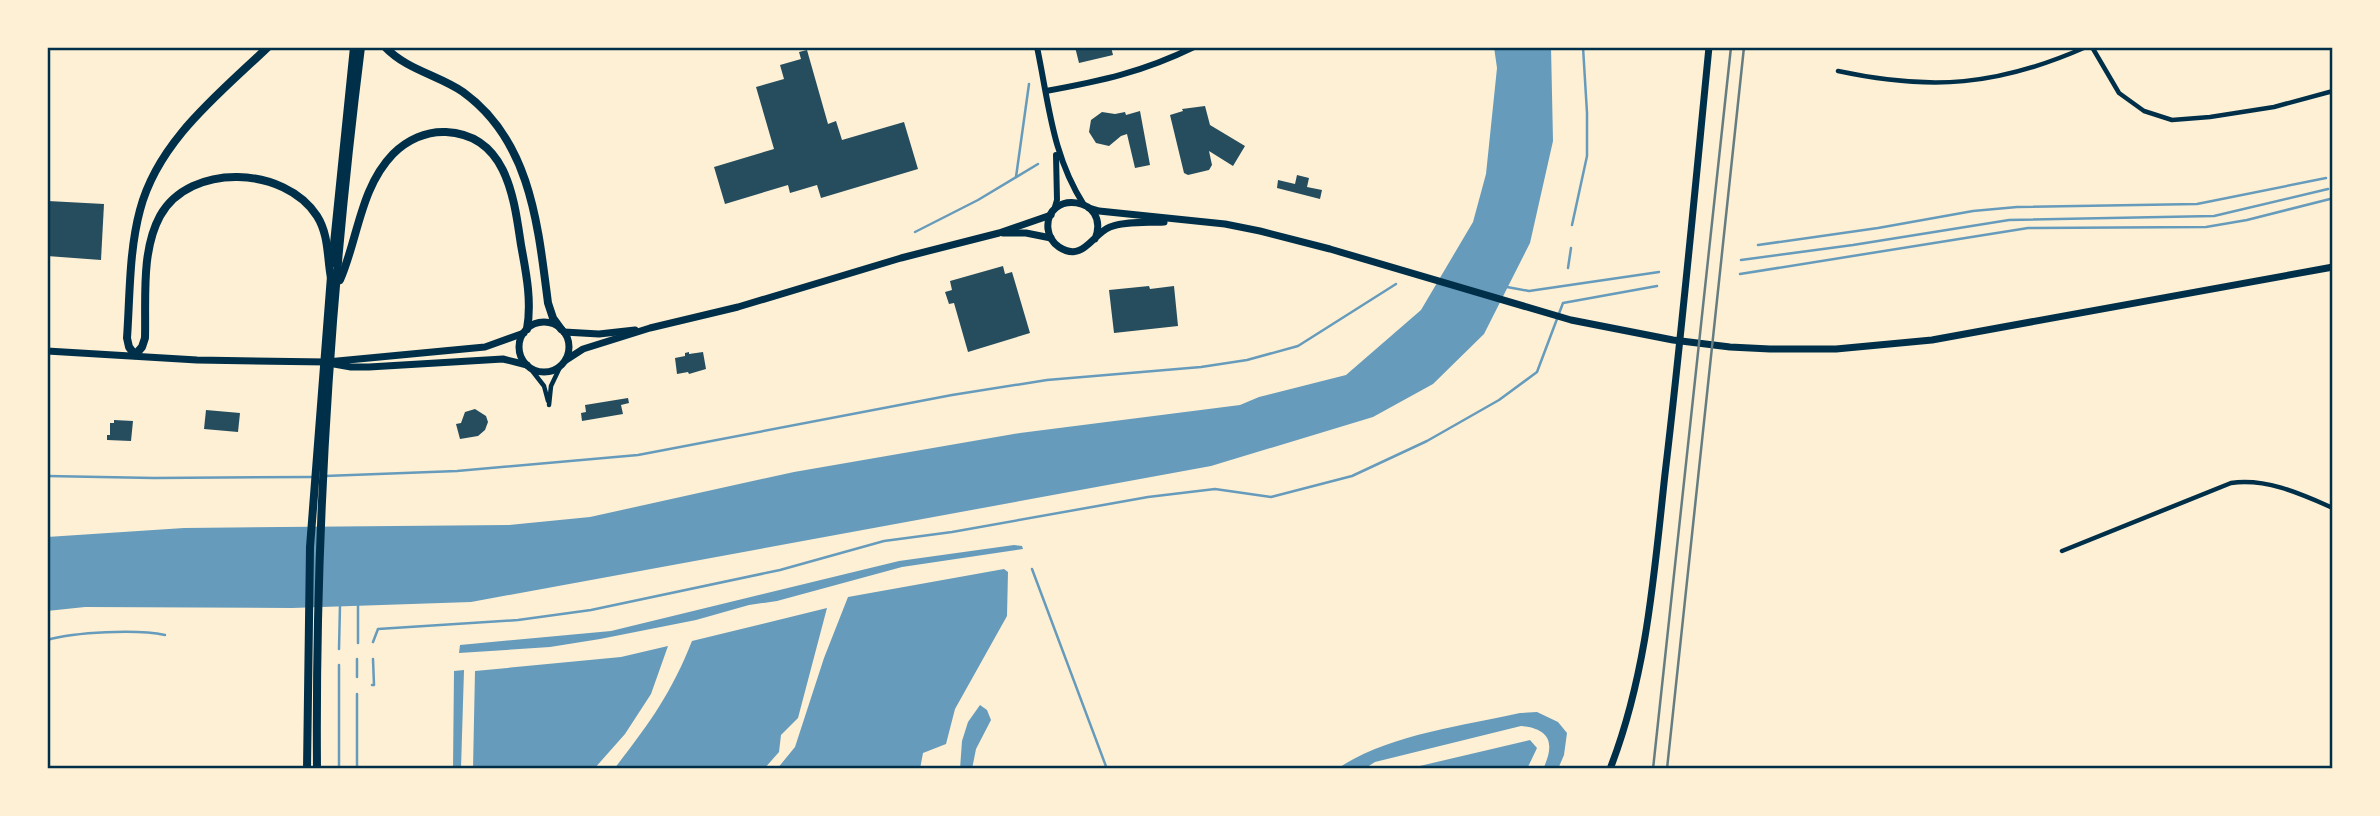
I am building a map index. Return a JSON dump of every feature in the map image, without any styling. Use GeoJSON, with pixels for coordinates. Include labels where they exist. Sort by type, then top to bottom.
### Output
{"type":"FeatureCollection","features":[{"type":"Feature","properties":{"kind":"highway"},"geometry":{"type":"LineString","coordinates":[[268,47],[181,134],[148,186],[135,233],[127,338],[129,347],[135,355],[145,338],[148,264],[155,228],[167,205],[188,186],[200,181],[226,177],[245,178],[274,185],[303,200],[323,227],[331,278]]}},
{"type":"Feature","properties":{"kind":"highway"},"geometry":{"type":"LineString","coordinates":[[317,769],[322,488],[331,278],[354,47]]}},
{"type":"Feature","properties":{"kind":"highway"},"geometry":{"type":"LineString","coordinates":[[307,769],[313,491],[361,47]]}},
{"type":"Feature","properties":{"kind":"highway"},"geometry":{"type":"LineString","coordinates":[[385,47],[402,61],[457,88],[474,100],[504,134],[517,156],[528,186],[548,303],[553,317],[563,331]]}},
{"type":"Feature","properties":{"kind":"highway"},"geometry":{"type":"LineString","coordinates":[[337,286],[345,269],[364,203],[385,164],[394,153],[411,141],[434,133],[455,133],[483,145],[494,156],[510,186],[528,295],[525,331]]}},
{"type":"Feature","properties":{"kind":"main road"},"geometry":{"type":"LineString","coordinates":[[1610,769],[1634,696],[1649,617],[1683,315],[1709,47]]}},
{"type":"Feature","properties":{"kind":"main road"},"geometry":{"type":"LineString","coordinates":[[327,362],[351,367],[503,359],[547,372],[583,349],[650,328],[738,307],[901,258],[999,233],[1052,213],[1067,203],[1099,211],[1225,224],[1260,231],[1376,262],[1571,320],[1673,340],[1730,347],[1836,349],[1932,340],[2333,267]]}},
{"type":"Feature","properties":{"kind":"main road"},"geometry":{"type":"LineString","coordinates":[[1086,206],[1097,221],[1095,239]]}},
{"type":"Feature","properties":{"kind":"main road"},"geometry":{"type":"LineString","coordinates":[[1052,213],[1048,224],[1051,238],[1060,248],[1071,251],[1084,249],[1103,230],[1120,225],[1175,220]]}},
{"type":"Feature","properties":{"kind":"main road"},"geometry":{"type":"LineString","coordinates":[[999,233],[1026,233],[1051,238]]}},
{"type":"Feature","properties":{"kind":"main road"},"geometry":{"type":"LineString","coordinates":[[47,351],[197,359],[327,362],[485,347],[541,323],[551,323],[563,331],[599,334],[650,328]]}},
{"type":"Feature","properties":{"kind":"main road"},"geometry":{"type":"LineString","coordinates":[[525,331],[520,350],[529,367]]}},
{"type":"Feature","properties":{"kind":"main road"},"geometry":{"type":"LineString","coordinates":[[563,331],[569,347],[563,363]]}},
{"type":"Feature","properties":{"kind":"street"},"geometry":{"type":"LineString","coordinates":[[1037,47],[1056,146],[1063,168],[1086,206]]}},
{"type":"Feature","properties":{"kind":"street"},"geometry":{"type":"LineString","coordinates":[[1046,91],[1134,73],[1194,47]]}},
{"type":"Feature","properties":{"kind":"street"},"geometry":{"type":"LineString","coordinates":[[1838,71],[1903,83],[1959,83],[2018,73],[2086,47]]}},
{"type":"Feature","properties":{"kind":"street"},"geometry":{"type":"LineString","coordinates":[[2092,47],[2119,93],[2144,111],[2172,120],[2274,107],[2333,92]]}},
{"type":"Feature","properties":{"kind":"street"},"geometry":{"type":"LineString","coordinates":[[1052,213],[1057,200],[1056,146]]}},
{"type":"Feature","properties":{"kind":"street"},"geometry":{"type":"LineString","coordinates":[[529,367],[544,386],[549,405],[551,386],[563,363]]}},
{"type":"Feature","properties":{"kind":"street"},"geometry":{"type":"LineString","coordinates":[[2062,551],[2231,483],[2262,483],[2333,508]]}},
{"type":"Feature","properties":{"kind":"water"},"geometry":{"type":"Polygon","coordinates":[[[1494,47],[1551,47],[1553,141],[1530,243],[1484,334],[1433,384],[1373,417],[1211,466],[471,602],[292,608],[85,607],[47,611],[47,537],[184,528],[509,525],[590,517],[794,472],[1020,433],[1240,405],[1259,397],[1346,375],[1421,310],[1473,222],[1486,174],[1497,68],[1494,47]]]}},
{"type":"Feature","properties":{"kind":"water"},"geometry":{"type":"Polygon","coordinates":[[[1022,546],[1023,549],[902,567],[777,601],[600,639],[550,647],[459,653],[460,645],[611,631],[899,561],[1022,546]]]}},
{"type":"Feature","properties":{"kind":"water"},"geometry":{"type":"Polygon","coordinates":[[[1004,569],[1008,572],[1007,616],[955,709],[946,744],[923,753],[920,769],[777,769],[795,747],[824,658],[848,597],[1004,569]]]}},
{"type":"Feature","properties":{"kind":"water"},"geometry":{"type":"Polygon","coordinates":[[[827,608],[798,718],[781,735],[779,752],[764,769],[614,769],[658,708],[692,641],[827,608]]]}},
{"type":"Feature","properties":{"kind":"water"},"geometry":{"type":"Polygon","coordinates":[[[668,646],[651,694],[625,734],[594,769],[473,769],[475,671],[621,657],[668,646]]]}},
{"type":"Feature","properties":{"kind":"water"},"geometry":{"type":"Polygon","coordinates":[[[464,670],[461,769],[453,769],[454,671],[464,670]]]}},
{"type":"Feature","properties":{"kind":"water"},"geometry":{"type":"Polygon","coordinates":[[[980,705],[987,710],[991,720],[976,749],[972,769],[960,769],[962,741],[968,722],[980,705]]]}},
{"type":"Feature","properties":{"kind":"water"},"geometry":{"type":"Polygon","coordinates":[[[1537,712],[1558,722],[1567,733],[1564,755],[1558,769],[1543,769],[1549,752],[1548,739],[1544,734],[1539,730],[1521,726],[1375,762],[1364,769],[1337,769],[1378,748],[1425,733],[1520,713],[1537,712]]]}},
{"type":"Feature","properties":{"kind":"water"},"geometry":{"type":"Polygon","coordinates":[[[1530,740],[1537,748],[1527,769],[1407,769],[1530,740]]]}},
{"type":"Feature","properties":{"kind":"building"},"geometry":{"type":"Polygon","coordinates":[[[1075,47],[1111,47],[1113,55],[1079,63],[1075,47]]]}},
{"type":"Feature","properties":{"kind":"building"},"geometry":{"type":"Polygon","coordinates":[[[807,50],[828,124],[836,121],[842,140],[904,122],[918,169],[821,198],[817,185],[790,193],[788,185],[725,204],[714,167],[774,149],[756,87],[784,79],[780,65],[801,59],[799,52],[807,50]]]}},
{"type":"Feature","properties":{"kind":"building"},"geometry":{"type":"Polygon","coordinates":[[[1205,106],[1210,125],[1245,146],[1233,166],[1209,151],[1212,165],[1209,170],[1188,175],[1184,173],[1170,115],[1183,111],[1182,109],[1205,106]]]}},
{"type":"Feature","properties":{"kind":"building"},"geometry":{"type":"Polygon","coordinates":[[[1140,111],[1150,165],[1135,168],[1127,134],[1109,146],[1096,143],[1089,132],[1091,120],[1102,112],[1125,112],[1126,115],[1140,111]]]}},
{"type":"Feature","properties":{"kind":"building"},"geometry":{"type":"Polygon","coordinates":[[[1297,175],[1309,178],[1307,187],[1322,190],[1320,199],[1277,188],[1278,180],[1295,184],[1297,175]]]}},
{"type":"Feature","properties":{"kind":"building"},"geometry":{"type":"Polygon","coordinates":[[[48,201],[104,204],[101,260],[47,256],[48,201]]]}},
{"type":"Feature","properties":{"kind":"building"},"geometry":{"type":"Polygon","coordinates":[[[1003,266],[1005,274],[1012,272],[1030,333],[968,352],[954,303],[949,304],[945,292],[952,290],[950,281],[1003,266]]]}},
{"type":"Feature","properties":{"kind":"building"},"geometry":{"type":"Polygon","coordinates":[[[1149,286],[1150,289],[1174,286],[1178,326],[1114,333],[1109,290],[1149,286]]]}},
{"type":"Feature","properties":{"kind":"building"},"geometry":{"type":"Polygon","coordinates":[[[703,352],[706,369],[677,374],[675,358],[685,356],[685,353],[703,352]]]}},
{"type":"Feature","properties":{"kind":"building"},"geometry":{"type":"Polygon","coordinates":[[[628,398],[629,403],[621,405],[623,414],[582,421],[581,413],[586,412],[585,405],[628,398]]]}},
{"type":"Feature","properties":{"kind":"building"},"geometry":{"type":"Polygon","coordinates":[[[475,409],[486,416],[488,422],[485,430],[478,436],[460,439],[456,424],[461,423],[465,412],[475,409]]]}},
{"type":"Feature","properties":{"kind":"building"},"geometry":{"type":"Polygon","coordinates":[[[206,410],[240,413],[238,432],[204,429],[206,410]]]}},
{"type":"Feature","properties":{"kind":"building"},"geometry":{"type":"Polygon","coordinates":[[[114,420],[133,421],[131,441],[107,440],[110,423],[114,423],[114,420]]]}},
{"type":"Feature","properties":{"kind":"waterway"},"geometry":{"type":"LineString","coordinates":[[1572,225],[1587,156],[1583,47]]}},
{"type":"Feature","properties":{"kind":"waterway"},"geometry":{"type":"LineString","coordinates":[[1016,177],[1029,84]]}},
{"type":"Feature","properties":{"kind":"waterway"},"geometry":{"type":"LineString","coordinates":[[915,232],[978,200],[1038,164]]}},
{"type":"Feature","properties":{"kind":"waterway"},"geometry":{"type":"LineString","coordinates":[[1758,245],[1973,211],[2017,207],[2197,204],[2326,178]]}},
{"type":"Feature","properties":{"kind":"waterway"},"geometry":{"type":"LineString","coordinates":[[1741,260],[2009,220],[2214,216],[2328,189]]}},
{"type":"Feature","properties":{"kind":"waterway"},"geometry":{"type":"LineString","coordinates":[[1740,274],[2028,228],[2206,227],[2247,220],[2330,199]]}},
{"type":"Feature","properties":{"kind":"waterway"},"geometry":{"type":"LineString","coordinates":[[1568,268],[1571,248]]}},
{"type":"Feature","properties":{"kind":"waterway"},"geometry":{"type":"LineString","coordinates":[[1507,287],[1529,291],[1659,272]]}},
{"type":"Feature","properties":{"kind":"waterway"},"geometry":{"type":"LineString","coordinates":[[325,476],[457,471],[638,455],[952,395],[1047,380],[1201,367],[1247,360],[1298,346],[1396,284]]}},
{"type":"Feature","properties":{"kind":"waterway"},"geometry":{"type":"LineString","coordinates":[[373,642],[378,629],[518,620],[591,610],[780,570],[884,541],[952,532],[1148,497],[1215,489],[1271,497],[1352,476],[1427,441],[1499,400],[1537,372],[1563,303],[1657,286]]}},
{"type":"Feature","properties":{"kind":"waterway"},"geometry":{"type":"LineString","coordinates":[[47,476],[312,477]]}},
{"type":"Feature","properties":{"kind":"waterway"},"geometry":{"type":"LineString","coordinates":[[1032,569],[1107,769]]}},
{"type":"Feature","properties":{"kind":"waterway"},"geometry":{"type":"LineString","coordinates":[[358,604],[358,643]]}},
{"type":"Feature","properties":{"kind":"waterway"},"geometry":{"type":"LineString","coordinates":[[339,649],[340,605]]}},
{"type":"Feature","properties":{"kind":"waterway"},"geometry":{"type":"LineString","coordinates":[[47,640],[106,632],[165,635]]}},
{"type":"Feature","properties":{"kind":"waterway"},"geometry":{"type":"LineString","coordinates":[[357,659],[357,677]]}},
{"type":"Feature","properties":{"kind":"waterway"},"geometry":{"type":"LineString","coordinates":[[372,685],[373,659]]}},
{"type":"Feature","properties":{"kind":"waterway"},"geometry":{"type":"LineString","coordinates":[[339,665],[339,769]]}},
{"type":"Feature","properties":{"kind":"waterway"},"geometry":{"type":"LineString","coordinates":[[357,694],[357,769]]}},
{"type":"Feature","properties":{"kind":"railway"},"geometry":{"type":"LineString","coordinates":[[1653,769],[1731,47]]}},
{"type":"Feature","properties":{"kind":"railway"},"geometry":{"type":"LineString","coordinates":[[1667,769],[1744,47]]}}]}
